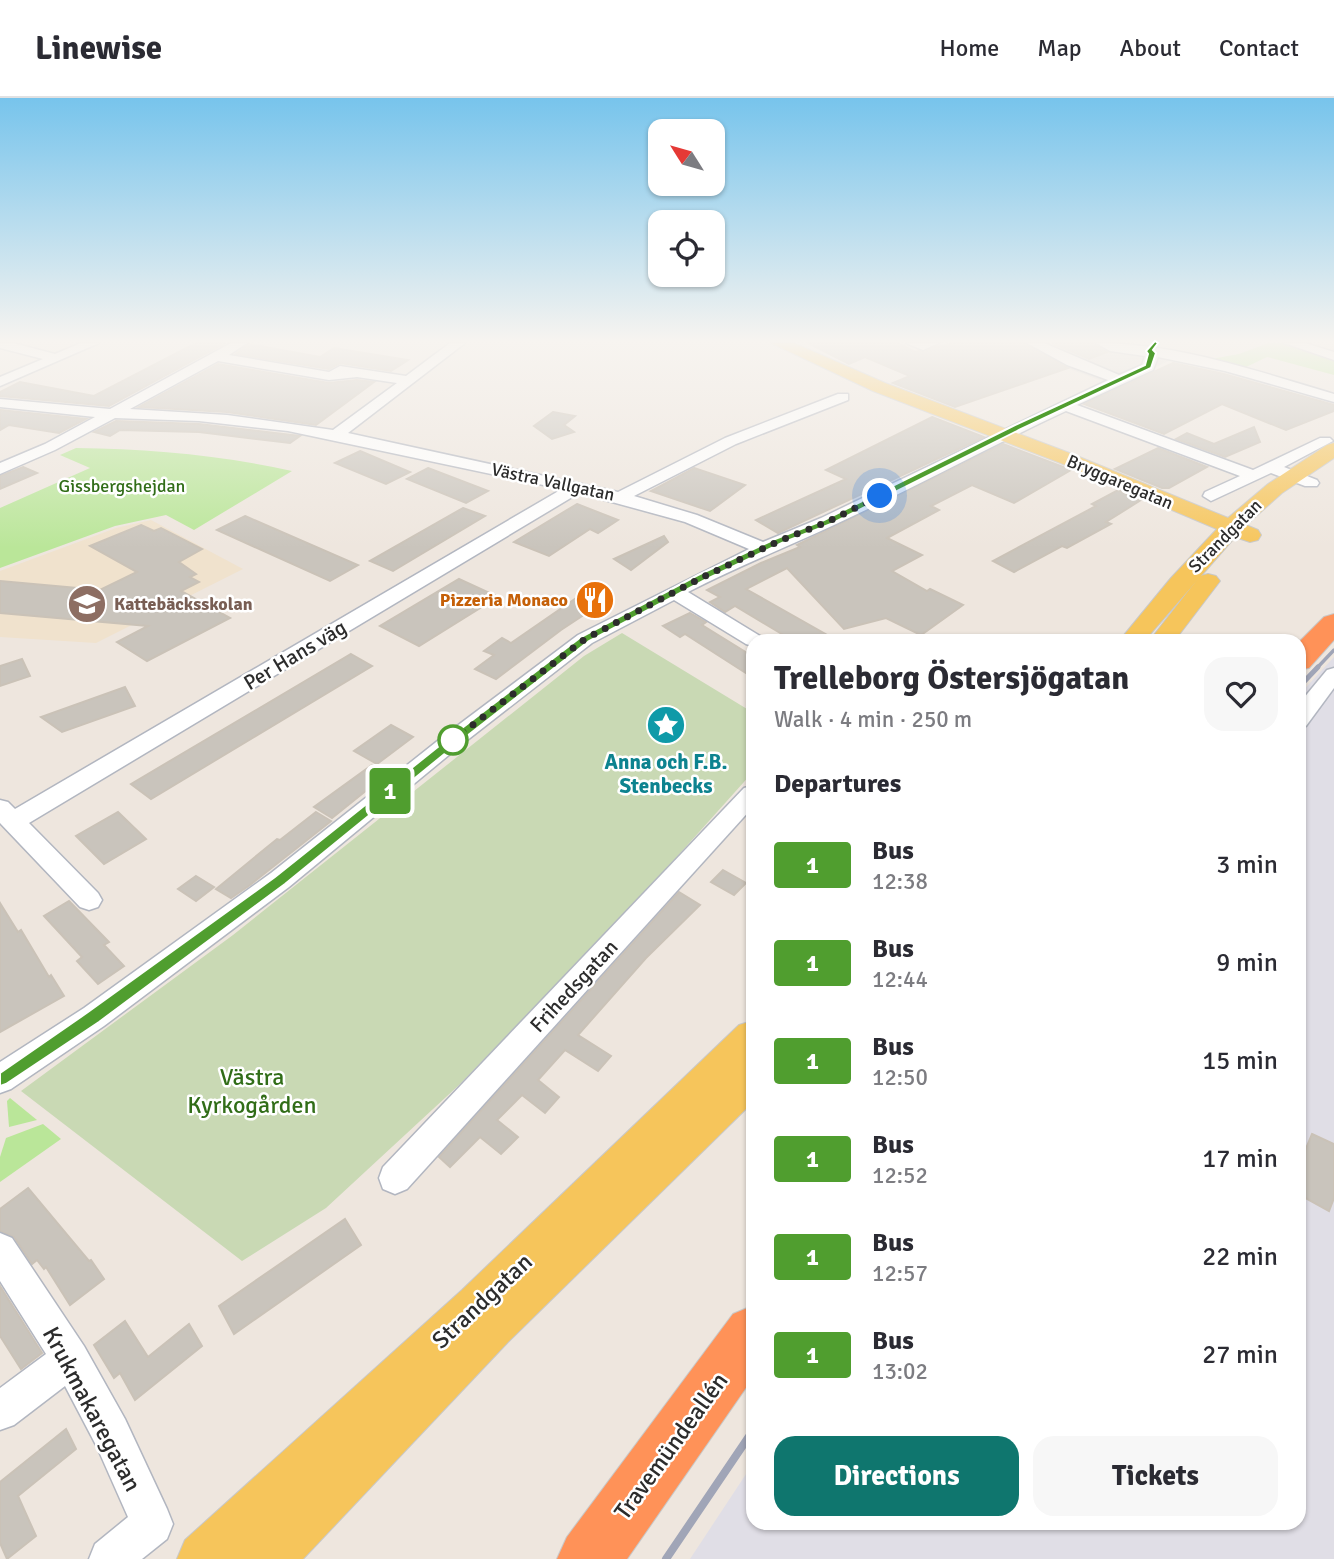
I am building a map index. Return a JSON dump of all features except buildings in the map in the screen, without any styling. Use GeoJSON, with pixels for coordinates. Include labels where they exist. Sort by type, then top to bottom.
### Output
{"type":"FeatureCollection","features":[{"type":"Feature","properties":{"kind":"highway"},"geometry":{"type":"LineString","coordinates":[[1306,653],[1334,623]]}},
{"type":"Feature","properties":{"kind":"highway","name":"Travemündeallén"},"geometry":{"type":"LineString","coordinates":[[589,1559],[746,1341]]}},
{"type":"Feature","properties":{"kind":"main road","name":"Bryggaregatan"},"geometry":{"type":"LineString","coordinates":[[943,411],[1241,531]]}},
{"type":"Feature","properties":{"kind":"main road","name":"Strandgatan"},"geometry":{"type":"LineString","coordinates":[[1302,479],[1329,445]]}},
{"type":"Feature","properties":{"kind":"main road","name":"Strandgatan"},"geometry":{"type":"LineString","coordinates":[[1167,634],[1213,575],[1268,494],[1334,466]]}},
{"type":"Feature","properties":{"kind":"main road","name":"Strandgatan"},"geometry":{"type":"LineString","coordinates":[[1137,634],[1202,557],[1241,531]]}},
{"type":"Feature","properties":{"kind":"main road","name":"Strandgatan"},"geometry":{"type":"LineString","coordinates":[[204,1559],[478,1306],[746,1044]]}},
{"type":"Feature","properties":{"kind":"main road","name":"Strandgatan"},"geometry":{"type":"LineString","coordinates":[[266,1559],[491,1325],[746,1084]]}},
{"type":"Feature","properties":{"kind":"street","name":"Västra Vallgatan"},"geometry":{"type":"LineString","coordinates":[[60,411],[228,419],[337,434],[575,488],[623,496],[669,510],[762,548]]}},
{"type":"Feature","properties":{"kind":"street"},"geometry":{"type":"LineString","coordinates":[[0,469],[50,447],[116,411]]}},
{"type":"Feature","properties":{"kind":"street"},"geometry":{"type":"LineString","coordinates":[[337,434],[367,411]]}},
{"type":"Feature","properties":{"kind":"street"},"geometry":{"type":"LineString","coordinates":[[623,496],[670,467],[806,411]]}},
{"type":"Feature","properties":{"kind":"street"},"geometry":{"type":"LineString","coordinates":[[0,1079],[94,1017],[280,880],[453,740],[585,639],[762,548],[827,522],[1051,411]]}},
{"type":"Feature","properties":{"kind":"street"},"geometry":{"type":"LineString","coordinates":[[1081,411],[1251,475]]}},
{"type":"Feature","properties":{"kind":"street"},"geometry":{"type":"LineString","coordinates":[[1211,496],[1251,475],[1329,445]]}},
{"type":"Feature","properties":{"kind":"street"},"geometry":{"type":"LineString","coordinates":[[1270,467],[1302,479]]}},
{"type":"Feature","properties":{"kind":"street","name":"Per Hans väg"},"geometry":{"type":"LineString","coordinates":[[7,814],[575,488]]}},
{"type":"Feature","properties":{"kind":"street"},"geometry":{"type":"LineString","coordinates":[[674,592],[746,636]]}},
{"type":"Feature","properties":{"kind":"street"},"geometry":{"type":"LineString","coordinates":[[1306,711],[1334,674]]}},
{"type":"Feature","properties":{"kind":"street","name":"Frihedsgatan"},"geometry":{"type":"LineString","coordinates":[[395,1178],[746,800]]}},
{"type":"Feature","properties":{"kind":"street"},"geometry":{"type":"LineString","coordinates":[[7,814],[89,900]]}},
{"type":"Feature","properties":{"kind":"street","name":"Krukmakaregatan"},"geometry":{"type":"LineString","coordinates":[[0,1250],[71,1359],[111,1433],[152,1524],[110,1559]]}},
{"type":"Feature","properties":{"kind":"street"},"geometry":{"type":"LineString","coordinates":[[0,1411],[71,1359]]}},
{"type":"Feature","properties":{"kind":"shaded area","name":"Kattebäcksskolan"},"geometry":{"type":"Polygon","coordinates":[[[151,520],[243,569],[96,643],[0,637],[0,571],[116,528],[151,520]]]}},
{"type":"Feature","properties":{"kind":"shaded area"},"geometry":{"type":"Polygon","coordinates":[[[1334,657],[1334,1559],[690,1559],[746,1474],[746,1530],[1306,1530],[1306,687],[1334,657]]]}},
{"type":"Feature","properties":{"kind":"green space","name":"Gissbergshejdan"},"geometry":{"type":"Polygon","coordinates":[[[76,448],[185,454],[292,471],[194,530],[166,515],[115,526],[0,568],[0,508],[90,468],[60,455],[76,448]]]}},
{"type":"Feature","properties":{"kind":"green space","name":"Västra Kyrkogården"},"geometry":{"type":"Polygon","coordinates":[[[622,633],[746,708],[746,780],[631,908],[459,1085],[326,1208],[242,1261],[21,1091],[233,935],[584,656],[622,633]]]}},
{"type":"Feature","properties":{"kind":"green space"},"geometry":{"type":"Polygon","coordinates":[[[10,1098],[37,1120],[9,1127],[7,1101],[10,1098]]]}},
{"type":"Feature","properties":{"kind":"green space"},"geometry":{"type":"Polygon","coordinates":[[[43,1124],[61,1139],[0,1182],[0,1157],[6,1138],[43,1124]]]}},
{"type":"Feature","properties":{"kind":"railway"},"geometry":{"type":"LineString","coordinates":[[1316,669],[1334,650]]}},
{"type":"Feature","properties":{"kind":"railway"},"geometry":{"type":"LineString","coordinates":[[1306,680],[1318,667]]}},
{"type":"Feature","properties":{"kind":"railway"},"geometry":{"type":"LineString","coordinates":[[666,1559],[746,1441]]}},
{"type":"Feature","properties":{"kind":"bus line","name":"1"},"geometry":{"type":"LineString","coordinates":[[0,1079],[94,1017],[280,880],[453,740],[585,639],[701,578],[779,541],[827,522],[1051,411]]}},
{"type":"Feature","properties":{"kind":"place","name":"Pizzeria Monaco"},"geometry":{"type":"Point","coordinates":[595,600]}},
{"type":"Feature","properties":{"kind":"place","name":"Kattebäcksskolan"},"geometry":{"type":"Point","coordinates":[87,604]}},
{"type":"Feature","properties":{"kind":"place","name":"Anna och F.B. Stenbecks"},"geometry":{"type":"Point","coordinates":[666,725]}},
{"type":"Feature","properties":{"kind":"route"},"geometry":{"type":"LineString","coordinates":[[453,740],[585,639],[701,578],[880,496]]}}]}
